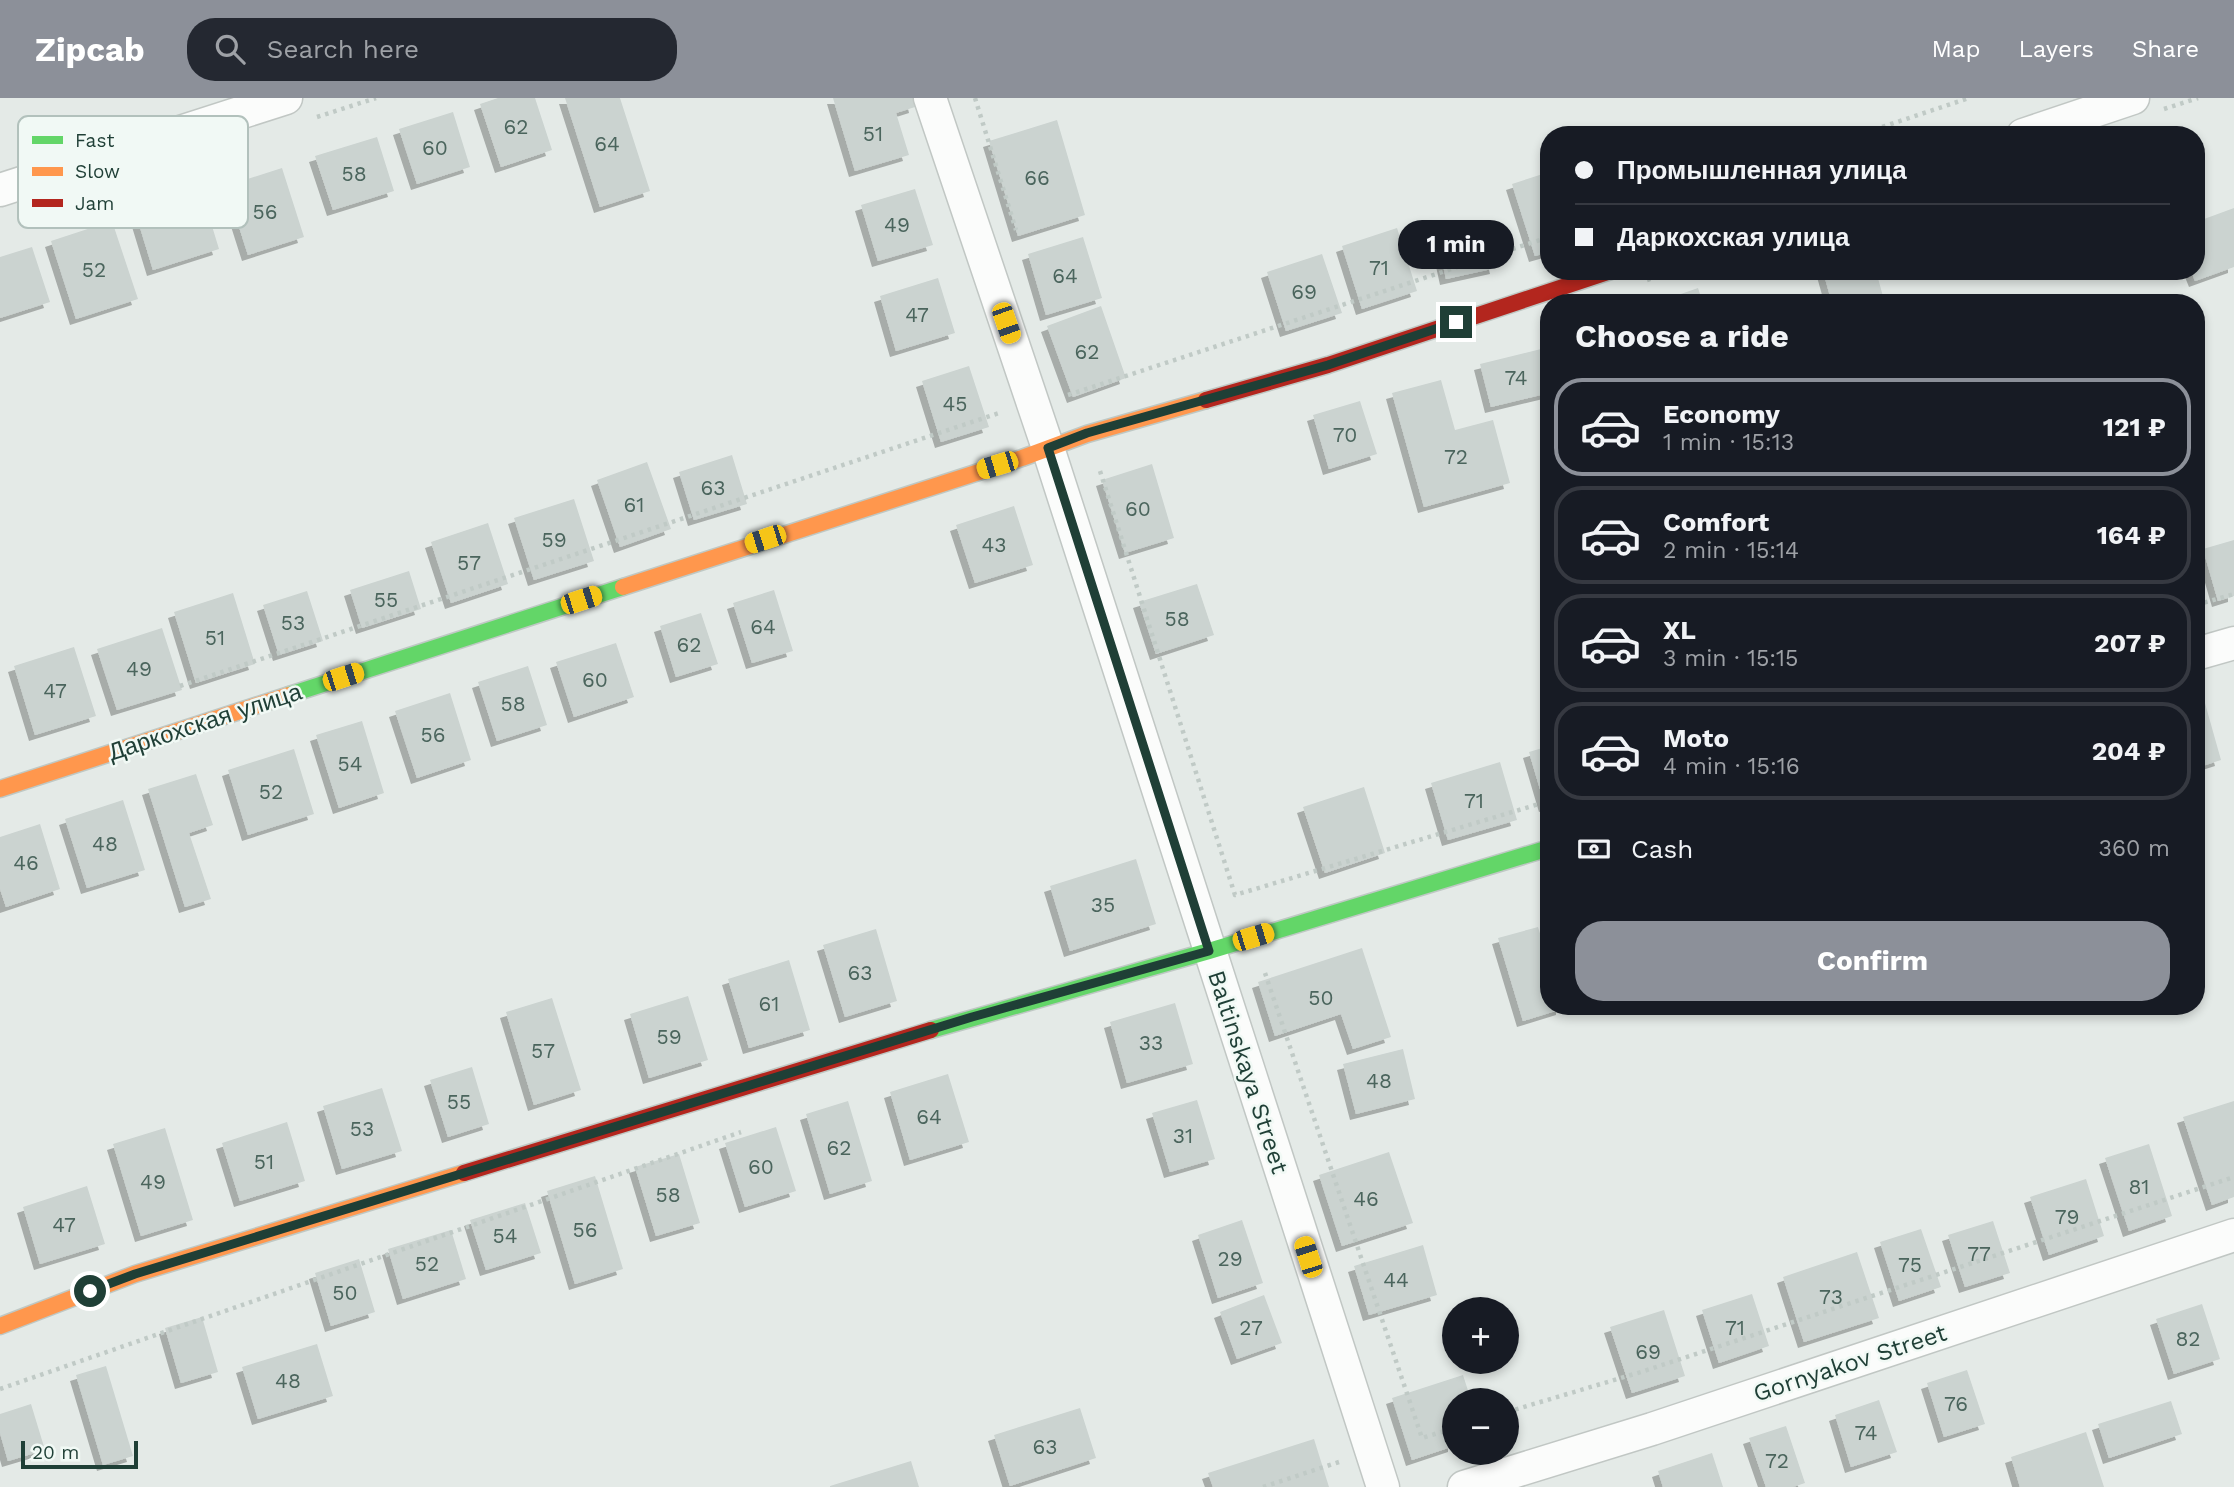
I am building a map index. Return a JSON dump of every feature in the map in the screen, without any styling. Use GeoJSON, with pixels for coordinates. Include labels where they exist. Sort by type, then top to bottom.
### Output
{"type":"FeatureCollection","features":[{"type":"Feature","properties":{"kind":"street"},"geometry":{"type":"LineString","coordinates":[[230,116],[286,98]]}},
{"type":"Feature","properties":{"kind":"street","name":"Baltinskaya Street"},"geometry":{"type":"LineString","coordinates":[[930,98],[1048,448],[1383,1487]]}},
{"type":"Feature","properties":{"kind":"street"},"geometry":{"type":"LineString","coordinates":[[2050,126],[2133,98]]}},
{"type":"Feature","properties":{"kind":"street"},"geometry":{"type":"LineString","coordinates":[[0,190],[18,184]]}},
{"type":"Feature","properties":{"kind":"street","name":"Даркохская улица"},"geometry":{"type":"LineString","coordinates":[[1542,294],[1584,280]]}},
{"type":"Feature","properties":{"kind":"street","name":"Даркохская улица"},"geometry":{"type":"LineString","coordinates":[[0,789],[1048,448],[1087,433],[1328,365],[1540,295]]}},
{"type":"Feature","properties":{"kind":"street"},"geometry":{"type":"LineString","coordinates":[[2205,651],[2234,643]]}},
{"type":"Feature","properties":{"kind":"street"},"geometry":{"type":"LineString","coordinates":[[0,1326],[135,1274],[972,1017],[1209,951],[1540,851]]}},
{"type":"Feature","properties":{"kind":"street","name":"Gornyakov Street"},"geometry":{"type":"LineString","coordinates":[[1464,1487],[1652,1429],[2234,1235]]}},
{"type":"Feature","properties":{"kind":"path"},"geometry":{"type":"LineString","coordinates":[[975,98],[1019,240]]}},
{"type":"Feature","properties":{"kind":"path"},"geometry":{"type":"LineString","coordinates":[[1885,126],[1969,98]]}},
{"type":"Feature","properties":{"kind":"path"},"geometry":{"type":"LineString","coordinates":[[1063,382],[1067,395],[1540,240]]}},
{"type":"Feature","properties":{"kind":"path"},"geometry":{"type":"LineString","coordinates":[[171,689],[1001,412]]}},
{"type":"Feature","properties":{"kind":"path"},"geometry":{"type":"LineString","coordinates":[[1097,463],[1235,895],[1540,804]]}},
{"type":"Feature","properties":{"kind":"path"},"geometry":{"type":"LineString","coordinates":[[2205,602],[2234,594]]}},
{"type":"Feature","properties":{"kind":"path"},"geometry":{"type":"LineString","coordinates":[[1261,963],[1422,1438],[1442,1432]]}},
{"type":"Feature","properties":{"kind":"path"},"geometry":{"type":"LineString","coordinates":[[0,1389],[751,1129]]}},
{"type":"Feature","properties":{"kind":"path"},"geometry":{"type":"LineString","coordinates":[[1519,1408],[1641,1372],[2234,1177]]}},
{"type":"Feature","properties":{"kind":"building"},"geometry":{"type":"Polygon","coordinates":[[[498,98],[535,98],[552,150],[501,167],[480,104],[498,98]]]}},
{"type":"Feature","properties":{"kind":"building"},"geometry":{"type":"Polygon","coordinates":[[[565,98],[620,98],[650,191],[600,207],[565,98]]]}},
{"type":"Feature","properties":{"kind":"building"},"geometry":{"type":"Polygon","coordinates":[[[833,98],[913,98],[915,107],[896,113],[909,155],[855,171],[833,98]]]}},
{"type":"Feature","properties":{"kind":"building"},"geometry":{"type":"Polygon","coordinates":[[[453,112],[470,167],[417,184],[399,129],[453,112]]]}},
{"type":"Feature","properties":{"kind":"building"},"geometry":{"type":"Polygon","coordinates":[[[1057,120],[1085,215],[1018,236],[989,141],[1057,120]]]}},
{"type":"Feature","properties":{"kind":"building"},"geometry":{"type":"Polygon","coordinates":[[[377,137],[394,191],[333,210],[315,156],[377,137]]]}},
{"type":"Feature","properties":{"kind":"building"},"geometry":{"type":"Polygon","coordinates":[[[282,168],[304,237],[248,255],[239,228],[248,228],[248,179],[282,168]]]}},
{"type":"Feature","properties":{"kind":"building"},"geometry":{"type":"Polygon","coordinates":[[[1540,175],[1540,255],[1535,256],[1512,184],[1540,175]]]}},
{"type":"Feature","properties":{"kind":"building"},"geometry":{"type":"Polygon","coordinates":[[[915,189],[933,245],[878,261],[861,205],[915,189]]]}},
{"type":"Feature","properties":{"kind":"building"},"geometry":{"type":"Polygon","coordinates":[[[2234,208],[2234,267],[2205,277],[2205,219],[2234,208]]]}},
{"type":"Feature","properties":{"kind":"building"},"geometry":{"type":"Polygon","coordinates":[[[1486,225],[1496,268],[1446,279],[1437,237],[1486,225]]]}},
{"type":"Feature","properties":{"kind":"building"},"geometry":{"type":"Polygon","coordinates":[[[91,228],[114,228],[138,299],[76,319],[51,241],[91,228]]]}},
{"type":"Feature","properties":{"kind":"building"},"geometry":{"type":"Polygon","coordinates":[[[140,228],[213,228],[219,249],[153,270],[140,228]]]}},
{"type":"Feature","properties":{"kind":"building"},"geometry":{"type":"Polygon","coordinates":[[[1397,228],[1417,291],[1362,309],[1342,246],[1397,228]]]}},
{"type":"Feature","properties":{"kind":"building"},"geometry":{"type":"Polygon","coordinates":[[[1083,237],[1102,298],[1046,315],[1028,254],[1083,237]]]}},
{"type":"Feature","properties":{"kind":"building"},"geometry":{"type":"Polygon","coordinates":[[[32,247],[50,302],[0,318],[0,257],[32,247]]]}},
{"type":"Feature","properties":{"kind":"building"},"geometry":{"type":"Polygon","coordinates":[[[1322,254],[1342,313],[1286,331],[1267,272],[1322,254]]]}},
{"type":"Feature","properties":{"kind":"building"},"geometry":{"type":"Polygon","coordinates":[[[938,278],[955,333],[896,351],[880,296],[938,278]]]}},
{"type":"Feature","properties":{"kind":"building"},"geometry":{"type":"Polygon","coordinates":[[[1826,280],[1878,280],[1882,294],[1829,294],[1826,280]]]}},
{"type":"Feature","properties":{"kind":"building"},"geometry":{"type":"Polygon","coordinates":[[[1698,288],[1700,294],[1681,294],[1698,288]]]}},
{"type":"Feature","properties":{"kind":"building"},"geometry":{"type":"Polygon","coordinates":[[[1101,306],[1126,378],[1073,397],[1047,326],[1101,306]]]}},
{"type":"Feature","properties":{"kind":"building"},"geometry":{"type":"Polygon","coordinates":[[[1540,349],[1540,395],[1491,407],[1480,364],[1540,349]]]}},
{"type":"Feature","properties":{"kind":"building"},"geometry":{"type":"Polygon","coordinates":[[[969,366],[989,427],[941,442],[922,381],[969,366]]]}},
{"type":"Feature","properties":{"kind":"building"},"geometry":{"type":"Polygon","coordinates":[[[1441,380],[1455,430],[1493,420],[1510,483],[1424,507],[1392,393],[1441,380]]]}},
{"type":"Feature","properties":{"kind":"building"},"geometry":{"type":"Polygon","coordinates":[[[1360,401],[1377,454],[1329,469],[1313,415],[1360,401]]]}},
{"type":"Feature","properties":{"kind":"building"},"geometry":{"type":"Polygon","coordinates":[[[732,455],[747,504],[694,520],[679,472],[732,455]]]}},
{"type":"Feature","properties":{"kind":"building"},"geometry":{"type":"Polygon","coordinates":[[[647,462],[671,529],[620,547],[597,480],[647,462]]]}},
{"type":"Feature","properties":{"kind":"building"},"geometry":{"type":"Polygon","coordinates":[[[1152,464],[1174,538],[1125,553],[1102,480],[1152,464]]]}},
{"type":"Feature","properties":{"kind":"building"},"geometry":{"type":"Polygon","coordinates":[[[574,499],[594,561],[534,580],[514,518],[574,499]]]}},
{"type":"Feature","properties":{"kind":"building"},"geometry":{"type":"Polygon","coordinates":[[[1014,506],[1033,565],[975,583],[956,525],[1014,506]]]}},
{"type":"Feature","properties":{"kind":"building"},"geometry":{"type":"Polygon","coordinates":[[[488,523],[508,584],[451,603],[431,542],[488,523]]]}},
{"type":"Feature","properties":{"kind":"building"},"geometry":{"type":"Polygon","coordinates":[[[2234,540],[2234,596],[2218,601],[2205,548],[2234,540]]]}},
{"type":"Feature","properties":{"kind":"building"},"geometry":{"type":"Polygon","coordinates":[[[409,571],[421,609],[362,628],[350,590],[409,571]]]}},
{"type":"Feature","properties":{"kind":"building"},"geometry":{"type":"Polygon","coordinates":[[[1197,584],[1214,635],[1156,654],[1139,602],[1197,584]]]}},
{"type":"Feature","properties":{"kind":"building"},"geometry":{"type":"Polygon","coordinates":[[[774,590],[793,651],[752,663],[733,603],[774,590]]]}},
{"type":"Feature","properties":{"kind":"building"},"geometry":{"type":"Polygon","coordinates":[[[307,591],[323,641],[279,655],[263,605],[307,591]]]}},
{"type":"Feature","properties":{"kind":"building"},"geometry":{"type":"Polygon","coordinates":[[[233,593],[255,664],[196,683],[174,612],[233,593]]]}},
{"type":"Feature","properties":{"kind":"building"},"geometry":{"type":"Polygon","coordinates":[[[701,613],[718,664],[676,677],[660,626],[701,613]]]}},
{"type":"Feature","properties":{"kind":"building"},"geometry":{"type":"Polygon","coordinates":[[[162,628],[182,690],[117,710],[97,649],[162,628]]]}},
{"type":"Feature","properties":{"kind":"building"},"geometry":{"type":"Polygon","coordinates":[[[616,643],[634,697],[574,717],[556,662],[616,643]]]}},
{"type":"Feature","properties":{"kind":"building"},"geometry":{"type":"Polygon","coordinates":[[[74,647],[96,716],[35,735],[14,666],[74,647]]]}},
{"type":"Feature","properties":{"kind":"building"},"geometry":{"type":"Polygon","coordinates":[[[528,666],[547,725],[497,741],[478,682],[528,666]]]}},
{"type":"Feature","properties":{"kind":"building"},"geometry":{"type":"Polygon","coordinates":[[[450,693],[471,760],[417,778],[395,711],[450,693]]]}},
{"type":"Feature","properties":{"kind":"building"},"geometry":{"type":"Polygon","coordinates":[[[2205,703],[2221,760],[2205,765],[2205,703]]]}},
{"type":"Feature","properties":{"kind":"building"},"geometry":{"type":"Polygon","coordinates":[[[362,721],[384,793],[339,808],[316,735],[362,721]]]}},
{"type":"Feature","properties":{"kind":"building"},"geometry":{"type":"Polygon","coordinates":[[[294,749],[314,814],[248,835],[228,770],[294,749]]]}},
{"type":"Feature","properties":{"kind":"building"},"geometry":{"type":"Polygon","coordinates":[[[1540,749],[1540,789],[1529,752],[1540,749]]]}},
{"type":"Feature","properties":{"kind":"building"},"geometry":{"type":"Polygon","coordinates":[[[1500,762],[1517,820],[1448,840],[1431,783],[1500,762]]]}},
{"type":"Feature","properties":{"kind":"building"},"geometry":{"type":"Polygon","coordinates":[[[196,774],[213,825],[189,833],[211,899],[185,907],[148,789],[196,774]]]}},
{"type":"Feature","properties":{"kind":"building"},"geometry":{"type":"Polygon","coordinates":[[[1364,787],[1385,853],[1325,873],[1303,807],[1364,787]]]}},
{"type":"Feature","properties":{"kind":"building"},"geometry":{"type":"Polygon","coordinates":[[[123,800],[145,870],[87,888],[65,819],[123,800]]]}},
{"type":"Feature","properties":{"kind":"building"},"geometry":{"type":"Polygon","coordinates":[[[40,824],[60,889],[6,907],[0,889],[0,837],[40,824]]]}},
{"type":"Feature","properties":{"kind":"building"},"geometry":{"type":"Polygon","coordinates":[[[1136,859],[1156,924],[1070,951],[1050,886],[1136,859]]]}},
{"type":"Feature","properties":{"kind":"building"},"geometry":{"type":"Polygon","coordinates":[[[1538,927],[1540,1015],[1542,1015],[1523,1021],[1498,938],[1538,927]]]}},
{"type":"Feature","properties":{"kind":"building"},"geometry":{"type":"Polygon","coordinates":[[[876,929],[897,1001],[845,1017],[823,945],[876,929]]]}},
{"type":"Feature","properties":{"kind":"building"},"geometry":{"type":"Polygon","coordinates":[[[1362,948],[1391,1037],[1353,1049],[1341,1014],[1275,1036],[1258,982],[1362,948]]]}},
{"type":"Feature","properties":{"kind":"building"},"geometry":{"type":"Polygon","coordinates":[[[789,960],[810,1030],[749,1048],[728,979],[789,960]]]}},
{"type":"Feature","properties":{"kind":"building"},"geometry":{"type":"Polygon","coordinates":[[[688,996],[708,1060],[649,1078],[630,1014],[688,996]]]}},
{"type":"Feature","properties":{"kind":"building"},"geometry":{"type":"Polygon","coordinates":[[[552,998],[581,1090],[534,1105],[506,1012],[552,998]]]}},
{"type":"Feature","properties":{"kind":"building"},"geometry":{"type":"Polygon","coordinates":[[[1175,1003],[1193,1064],[1127,1083],[1110,1022],[1175,1003]]]}},
{"type":"Feature","properties":{"kind":"building"},"geometry":{"type":"Polygon","coordinates":[[[1403,1049],[1415,1099],[1356,1114],[1343,1064],[1403,1049]]]}},
{"type":"Feature","properties":{"kind":"building"},"geometry":{"type":"Polygon","coordinates":[[[472,1067],[489,1124],[448,1137],[430,1080],[472,1067]]]}},
{"type":"Feature","properties":{"kind":"building"},"geometry":{"type":"Polygon","coordinates":[[[948,1074],[969,1142],[910,1160],[890,1092],[948,1074]]]}},
{"type":"Feature","properties":{"kind":"building"},"geometry":{"type":"Polygon","coordinates":[[[382,1088],[402,1151],[342,1169],[323,1106],[382,1088]]]}},
{"type":"Feature","properties":{"kind":"building"},"geometry":{"type":"Polygon","coordinates":[[[1197,1100],[1215,1159],[1170,1172],[1152,1113],[1197,1100]]]}},
{"type":"Feature","properties":{"kind":"building"},"geometry":{"type":"Polygon","coordinates":[[[848,1101],[872,1181],[830,1194],[806,1114],[848,1101]]]}},
{"type":"Feature","properties":{"kind":"building"},"geometry":{"type":"Polygon","coordinates":[[[2234,1101],[2234,1197],[2212,1205],[2183,1117],[2234,1101]]]}},
{"type":"Feature","properties":{"kind":"building"},"geometry":{"type":"Polygon","coordinates":[[[287,1122],[305,1181],[240,1201],[222,1143],[287,1122]]]}},
{"type":"Feature","properties":{"kind":"building"},"geometry":{"type":"Polygon","coordinates":[[[776,1127],[796,1191],[745,1207],[725,1143],[776,1127]]]}},
{"type":"Feature","properties":{"kind":"building"},"geometry":{"type":"Polygon","coordinates":[[[165,1128],[193,1220],[141,1236],[113,1144],[165,1128]]]}},
{"type":"Feature","properties":{"kind":"building"},"geometry":{"type":"Polygon","coordinates":[[[2149,1144],[2172,1216],[2129,1231],[2105,1158],[2149,1144]]]}},
{"type":"Feature","properties":{"kind":"building"},"geometry":{"type":"Polygon","coordinates":[[[1389,1152],[1413,1223],[1342,1246],[1319,1175],[1389,1152]]]}},
{"type":"Feature","properties":{"kind":"building"},"geometry":{"type":"Polygon","coordinates":[[[679,1154],[700,1223],[656,1236],[635,1167],[679,1154]]]}},
{"type":"Feature","properties":{"kind":"building"},"geometry":{"type":"Polygon","coordinates":[[[595,1176],[623,1269],[575,1284],[547,1191],[595,1176]]]}},
{"type":"Feature","properties":{"kind":"building"},"geometry":{"type":"Polygon","coordinates":[[[2086,1179],[2104,1236],[2049,1255],[2030,1197],[2086,1179]]]}},
{"type":"Feature","properties":{"kind":"building"},"geometry":{"type":"Polygon","coordinates":[[[87,1186],[105,1244],[40,1264],[23,1207],[87,1186]]]}},
{"type":"Feature","properties":{"kind":"building"},"geometry":{"type":"Polygon","coordinates":[[[525,1203],[541,1253],[486,1270],[470,1220],[525,1203]]]}},
{"type":"Feature","properties":{"kind":"building"},"geometry":{"type":"Polygon","coordinates":[[[1242,1220],[1263,1283],[1218,1298],[1198,1235],[1242,1220]]]}},
{"type":"Feature","properties":{"kind":"building"},"geometry":{"type":"Polygon","coordinates":[[[1993,1221],[2010,1273],[1965,1287],[1948,1235],[1993,1221]]]}},
{"type":"Feature","properties":{"kind":"building"},"geometry":{"type":"Polygon","coordinates":[[[1921,1229],[1941,1287],[1899,1301],[1880,1242],[1921,1229]]]}},
{"type":"Feature","properties":{"kind":"building"},"geometry":{"type":"Polygon","coordinates":[[[451,1230],[466,1279],[403,1299],[388,1249],[451,1230]]]}},
{"type":"Feature","properties":{"kind":"building"},"geometry":{"type":"Polygon","coordinates":[[[1423,1245],[1437,1295],[1369,1315],[1354,1266],[1423,1245]]]}},
{"type":"Feature","properties":{"kind":"building"},"geometry":{"type":"Polygon","coordinates":[[[1857,1252],[1879,1318],[1804,1342],[1783,1277],[1857,1252]]]}},
{"type":"Feature","properties":{"kind":"building"},"geometry":{"type":"Polygon","coordinates":[[[359,1259],[375,1312],[331,1326],[315,1273],[359,1259]]]}},
{"type":"Feature","properties":{"kind":"building"},"geometry":{"type":"Polygon","coordinates":[[[1752,1294],[1769,1346],[1719,1363],[1702,1310],[1752,1294]]]}},
{"type":"Feature","properties":{"kind":"building"},"geometry":{"type":"Polygon","coordinates":[[[1264,1295],[1282,1343],[1237,1359],[1220,1312],[1264,1295]]]}},
{"type":"Feature","properties":{"kind":"building"},"geometry":{"type":"Polygon","coordinates":[[[2202,1304],[2220,1359],[2174,1374],[2156,1319],[2202,1304]]]}},
{"type":"Feature","properties":{"kind":"building"},"geometry":{"type":"Polygon","coordinates":[[[1664,1310],[1685,1376],[1632,1393],[1610,1327],[1664,1310]]]}},
{"type":"Feature","properties":{"kind":"building"},"geometry":{"type":"Polygon","coordinates":[[[202,1317],[218,1372],[181,1383],[165,1328],[202,1317]]]}},
{"type":"Feature","properties":{"kind":"building"},"geometry":{"type":"Polygon","coordinates":[[[317,1344],[333,1396],[258,1419],[242,1367],[317,1344]]]}},
{"type":"Feature","properties":{"kind":"building"},"geometry":{"type":"Polygon","coordinates":[[[106,1366],[133,1456],[103,1465],[76,1375],[106,1366]]]}},
{"type":"Feature","properties":{"kind":"building"},"geometry":{"type":"Polygon","coordinates":[[[1967,1370],[1985,1424],[1944,1437],[1927,1383],[1967,1370]]]}},
{"type":"Feature","properties":{"kind":"building"},"geometry":{"type":"Polygon","coordinates":[[[1463,1375],[1467,1388],[1442,1388],[1442,1450],[1412,1460],[1392,1398],[1463,1375]]]}},
{"type":"Feature","properties":{"kind":"building"},"geometry":{"type":"Polygon","coordinates":[[[1879,1400],[1897,1452],[1851,1467],[1835,1415],[1879,1400]]]}},
{"type":"Feature","properties":{"kind":"building"},"geometry":{"type":"Polygon","coordinates":[[[2171,1401],[2182,1434],[2109,1458],[2098,1424],[2171,1401]]]}},
{"type":"Feature","properties":{"kind":"building"},"geometry":{"type":"Polygon","coordinates":[[[31,1404],[45,1450],[8,1461],[0,1433],[0,1414],[31,1404]]]}},
{"type":"Feature","properties":{"kind":"building"},"geometry":{"type":"Polygon","coordinates":[[[1080,1408],[1096,1458],[1010,1486],[994,1435],[1080,1408]]]}},
{"type":"Feature","properties":{"kind":"building"},"geometry":{"type":"Polygon","coordinates":[[[1786,1426],[1805,1483],[1793,1487],[1766,1487],[1749,1438],[1786,1426]]]}},
{"type":"Feature","properties":{"kind":"building"},"geometry":{"type":"Polygon","coordinates":[[[2086,1432],[2104,1487],[2020,1487],[2011,1457],[2086,1432]]]}},
{"type":"Feature","properties":{"kind":"building"},"geometry":{"type":"Polygon","coordinates":[[[1314,1439],[1329,1487],[1213,1487],[1208,1473],[1314,1439]]]}},
{"type":"Feature","properties":{"kind":"building"},"geometry":{"type":"Polygon","coordinates":[[[1712,1453],[1723,1487],[1663,1487],[1658,1471],[1712,1453]]]}},
{"type":"Feature","properties":{"kind":"building"},"geometry":{"type":"Polygon","coordinates":[[[911,1461],[919,1487],[830,1487],[830,1486],[911,1461]]]}},
{"type":"Feature","properties":{"kind":"traffic: fast"},"geometry":{"type":"LineString","coordinates":[[289,695],[623,587]]}},
{"type":"Feature","properties":{"kind":"traffic: fast"},"geometry":{"type":"LineString","coordinates":[[931,1030],[1209,951],[1540,851]]}},
{"type":"Feature","properties":{"kind":"traffic: slow"},"geometry":{"type":"LineString","coordinates":[[623,587],[1022,458],[1087,434],[1206,400]]}},
{"type":"Feature","properties":{"kind":"traffic: slow"},"geometry":{"type":"LineString","coordinates":[[0,789],[289,695]]}},
{"type":"Feature","properties":{"kind":"traffic: slow"},"geometry":{"type":"LineString","coordinates":[[0,1326],[135,1274],[464,1173]]}},
{"type":"Feature","properties":{"kind":"traffic: jam"},"geometry":{"type":"LineString","coordinates":[[1542,294],[1584,280]]}},
{"type":"Feature","properties":{"kind":"traffic: jam"},"geometry":{"type":"LineString","coordinates":[[1206,400],[1328,365],[1540,295]]}},
{"type":"Feature","properties":{"kind":"traffic: jam"},"geometry":{"type":"LineString","coordinates":[[464,1173],[931,1030]]}},
{"type":"Feature","properties":{"kind":"route"},"geometry":{"type":"LineString","coordinates":[[90,1291],[135,1274],[972,1017],[1209,951],[1048,448],[1087,433],[1328,365],[1456,322]]}}]}
